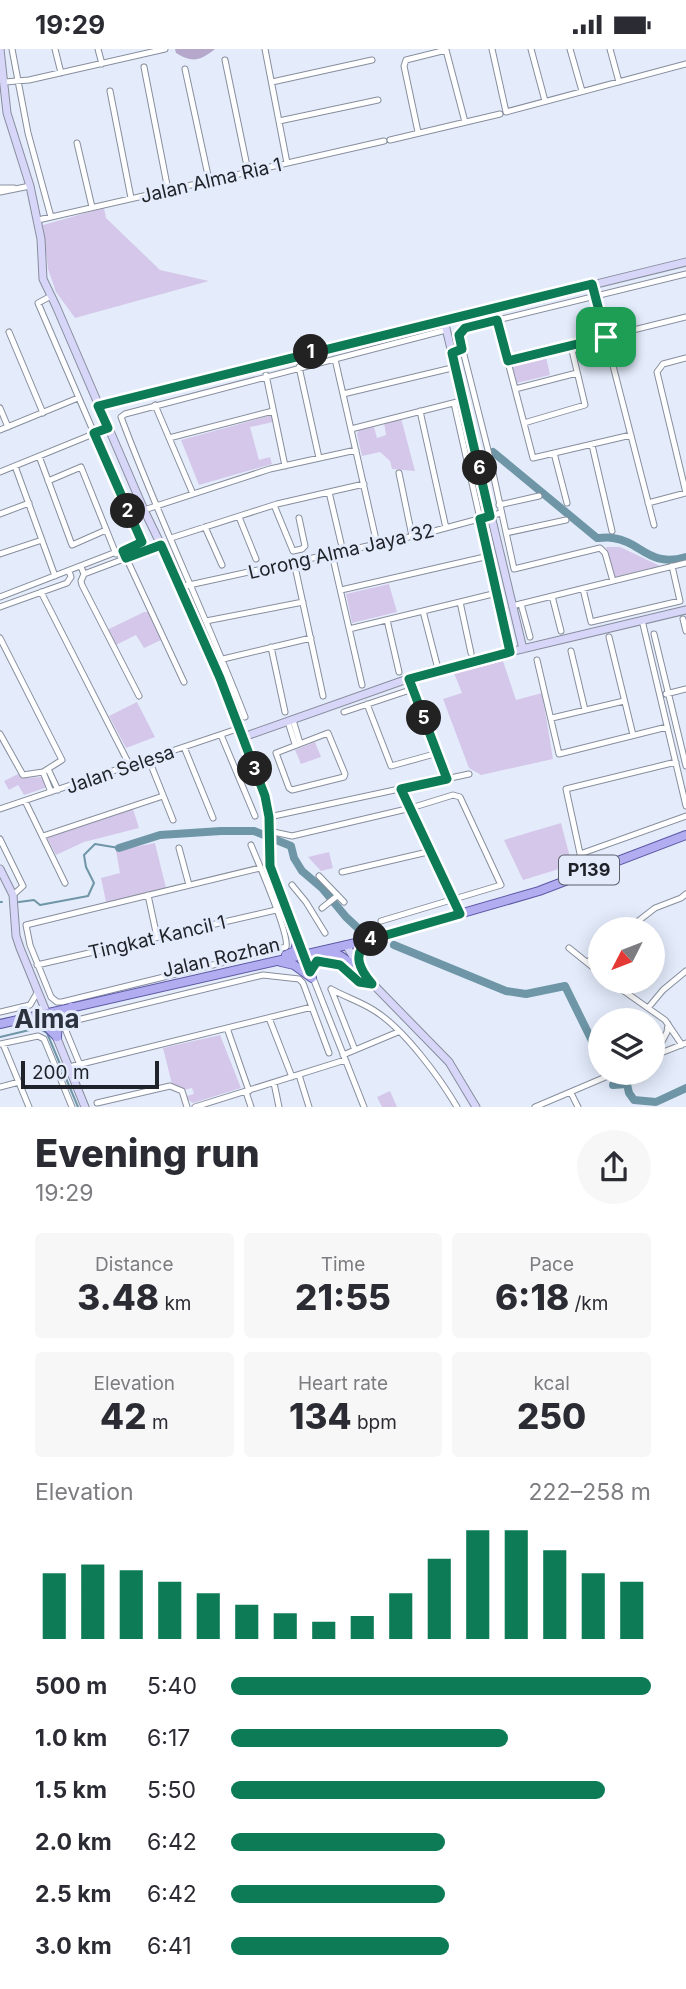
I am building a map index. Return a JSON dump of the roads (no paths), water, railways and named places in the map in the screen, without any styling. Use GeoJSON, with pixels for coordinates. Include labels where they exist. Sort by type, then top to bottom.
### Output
{"type":"FeatureCollection","features":[{"type":"Feature","properties":{"kind":"main road","name":"Jalan Rozhan"},"geometry":{"type":"LineString","coordinates":[[0,1024],[183,979],[369,940],[539,891],[686,835]]}},
{"type":"Feature","properties":{"kind":"main road"},"geometry":{"type":"LineString","coordinates":[[298,939],[305,948],[339,955],[360,969]]}},
{"type":"Feature","properties":{"kind":"main road"},"geometry":{"type":"LineString","coordinates":[[278,961],[295,951],[298,939]]}},
{"type":"Feature","properties":{"kind":"main road"},"geometry":{"type":"LineString","coordinates":[[360,969],[359,952],[369,940]]}},
{"type":"Feature","properties":{"kind":"main road"},"geometry":{"type":"LineString","coordinates":[[278,961],[310,972],[320,951]]}},
{"type":"Feature","properties":{"kind":"main road"},"geometry":{"type":"LineString","coordinates":[[57,1037],[58,1021],[71,1007]]}},
{"type":"Feature","properties":{"kind":"main road"},"geometry":{"type":"LineString","coordinates":[[24,1018],[44,1024],[57,1037]]}},
{"type":"Feature","properties":{"kind":"street"},"geometry":{"type":"LineString","coordinates":[[0,49],[8,113],[38,220],[43,279],[144,510],[240,722],[249,735],[248,750]]}},
{"type":"Feature","properties":{"kind":"street"},"geometry":{"type":"LineString","coordinates":[[12,49],[28,133],[51,217]]}},
{"type":"Feature","properties":{"kind":"street"},"geometry":{"type":"LineString","coordinates":[[55,49],[61,73]]}},
{"type":"Feature","properties":{"kind":"street"},"geometry":{"type":"LineString","coordinates":[[98,49],[102,64]]}},
{"type":"Feature","properties":{"kind":"street"},"geometry":{"type":"LineString","coordinates":[[5,82],[61,73],[165,49]]}},
{"type":"Feature","properties":{"kind":"street"},"geometry":{"type":"LineString","coordinates":[[265,49],[287,163]]}},
{"type":"Feature","properties":{"kind":"street"},"geometry":{"type":"LineString","coordinates":[[492,49],[503,113]]}},
{"type":"Feature","properties":{"kind":"street"},"geometry":{"type":"LineString","coordinates":[[531,49],[545,101]]}},
{"type":"Feature","properties":{"kind":"street"},"geometry":{"type":"LineString","coordinates":[[570,49],[582,91]]}},
{"type":"Feature","properties":{"kind":"street"},"geometry":{"type":"LineString","coordinates":[[610,49],[619,82]]}},
{"type":"Feature","properties":{"kind":"street"},"geometry":{"type":"LineString","coordinates":[[418,132],[404,66],[406,60],[447,50],[465,121]]}},
{"type":"Feature","properties":{"kind":"street"},"geometry":{"type":"LineString","coordinates":[[225,60],[248,171]]}},
{"type":"Feature","properties":{"kind":"street"},"geometry":{"type":"LineString","coordinates":[[272,82],[372,60]]}},
{"type":"Feature","properties":{"kind":"street","name":"Jalan Alma Ria 1"},"geometry":{"type":"LineString","coordinates":[[38,220],[503,113],[686,64]]}},
{"type":"Feature","properties":{"kind":"street"},"geometry":{"type":"LineString","coordinates":[[144,67],[168,190]]}},
{"type":"Feature","properties":{"kind":"street"},"geometry":{"type":"LineString","coordinates":[[185,69],[209,180]]}},
{"type":"Feature","properties":{"kind":"street"},"geometry":{"type":"LineString","coordinates":[[110,91],[131,198]]}},
{"type":"Feature","properties":{"kind":"street"},"geometry":{"type":"LineString","coordinates":[[279,121],[378,100]]}},
{"type":"Feature","properties":{"kind":"street"},"geometry":{"type":"LineString","coordinates":[[77,143],[92,207]]}},
{"type":"Feature","properties":{"kind":"street"},"geometry":{"type":"LineString","coordinates":[[0,190],[9,186],[30,186]]}},
{"type":"Feature","properties":{"kind":"street"},"geometry":{"type":"LineString","coordinates":[[98,406],[686,262]]}},
{"type":"Feature","properties":{"kind":"street"},"geometry":{"type":"LineString","coordinates":[[613,581],[606,553],[600,548],[514,569],[459,335],[465,328],[686,274]]}},
{"type":"Feature","properties":{"kind":"street"},"geometry":{"type":"LineString","coordinates":[[592,284],[654,525]]}},
{"type":"Feature","properties":{"kind":"street"},"geometry":{"type":"LineString","coordinates":[[51,296],[38,303],[142,542],[148,550]]}},
{"type":"Feature","properties":{"kind":"street"},"geometry":{"type":"LineString","coordinates":[[508,361],[686,317]]}},
{"type":"Feature","properties":{"kind":"street"},"geometry":{"type":"LineString","coordinates":[[444,320],[523,649]]}},
{"type":"Feature","properties":{"kind":"street"},"geometry":{"type":"LineString","coordinates":[[497,320],[533,459],[631,435]]}},
{"type":"Feature","properties":{"kind":"street"},"geometry":{"type":"LineString","coordinates":[[364,1107],[273,877],[268,852],[269,817],[265,796],[248,750],[223,659],[156,506],[121,417],[155,405],[446,330]]}},
{"type":"Feature","properties":{"kind":"street"},"geometry":{"type":"LineString","coordinates":[[9,332],[43,413]]}},
{"type":"Feature","properties":{"kind":"street"},"geometry":{"type":"LineString","coordinates":[[524,423],[584,405],[570,346]]}},
{"type":"Feature","properties":{"kind":"street"},"geometry":{"type":"LineString","coordinates":[[452,353],[462,349]]}},
{"type":"Feature","properties":{"kind":"street"},"geometry":{"type":"LineString","coordinates":[[648,503],[686,493],[657,372],[663,364],[686,358]]}},
{"type":"Feature","properties":{"kind":"street"},"geometry":{"type":"LineString","coordinates":[[335,359],[377,544]]}},
{"type":"Feature","properties":{"kind":"street"},"geometry":{"type":"LineString","coordinates":[[299,367],[319,458]]}},
{"type":"Feature","properties":{"kind":"street"},"geometry":{"type":"LineString","coordinates":[[343,394],[456,367]]}},
{"type":"Feature","properties":{"kind":"street"},"geometry":{"type":"LineString","coordinates":[[515,389],[577,373]]}},
{"type":"Feature","properties":{"kind":"street"},"geometry":{"type":"LineString","coordinates":[[266,376],[285,466]]}},
{"type":"Feature","properties":{"kind":"street"},"geometry":{"type":"LineString","coordinates":[[0,430],[78,398]]}},
{"type":"Feature","properties":{"kind":"street"},"geometry":{"type":"LineString","coordinates":[[351,429],[464,400]]}},
{"type":"Feature","properties":{"kind":"street"},"geometry":{"type":"LineString","coordinates":[[454,403],[510,652]]}},
{"type":"Feature","properties":{"kind":"street"},"geometry":{"type":"LineString","coordinates":[[155,405],[193,494]]}},
{"type":"Feature","properties":{"kind":"street"},"geometry":{"type":"LineString","coordinates":[[0,408],[8,427]]}},
{"type":"Feature","properties":{"kind":"street"},"geometry":{"type":"LineString","coordinates":[[169,438],[273,411]]}},
{"type":"Feature","properties":{"kind":"street"},"geometry":{"type":"LineString","coordinates":[[420,411],[446,528]]}},
{"type":"Feature","properties":{"kind":"street"},"geometry":{"type":"LineString","coordinates":[[0,472],[108,428]]}},
{"type":"Feature","properties":{"kind":"street"},"geometry":{"type":"LineString","coordinates":[[592,445],[612,531]]}},
{"type":"Feature","properties":{"kind":"street"},"geometry":{"type":"LineString","coordinates":[[144,510],[285,466],[356,450]]}},
{"type":"Feature","properties":{"kind":"street"},"geometry":{"type":"LineString","coordinates":[[477,452],[488,450]]}},
{"type":"Feature","properties":{"kind":"street"},"geometry":{"type":"LineString","coordinates":[[554,453],[567,503]]}},
{"type":"Feature","properties":{"kind":"street"},"geometry":{"type":"LineString","coordinates":[[39,456],[72,545],[107,530]]}},
{"type":"Feature","properties":{"kind":"street"},"geometry":{"type":"LineString","coordinates":[[15,465],[55,576]]}},
{"type":"Feature","properties":{"kind":"street"},"geometry":{"type":"LineString","coordinates":[[48,481],[81,467],[107,530],[126,558],[184,682]]}},
{"type":"Feature","properties":{"kind":"street"},"geometry":{"type":"LineString","coordinates":[[399,473],[412,536]]}},
{"type":"Feature","properties":{"kind":"street"},"geometry":{"type":"LineString","coordinates":[[171,538],[274,505],[364,484]]}},
{"type":"Feature","properties":{"kind":"street"},"geometry":{"type":"LineString","coordinates":[[329,492],[341,543]]}},
{"type":"Feature","properties":{"kind":"street"},"geometry":{"type":"LineString","coordinates":[[499,505],[539,496]]}},
{"type":"Feature","properties":{"kind":"street"},"geometry":{"type":"LineString","coordinates":[[0,514],[29,503]]}},
{"type":"Feature","properties":{"kind":"street"},"geometry":{"type":"LineString","coordinates":[[274,505],[293,551],[305,546],[299,518]]}},
{"type":"Feature","properties":{"kind":"street","name":"Lorong Alma Jaya 32"},"geometry":{"type":"LineString","coordinates":[[180,587],[412,536],[501,513]]}},
{"type":"Feature","properties":{"kind":"street"},"geometry":{"type":"LineString","coordinates":[[239,517],[256,559]]}},
{"type":"Feature","properties":{"kind":"street"},"geometry":{"type":"LineString","coordinates":[[506,533],[566,520]]}},
{"type":"Feature","properties":{"kind":"street"},"geometry":{"type":"LineString","coordinates":[[205,527],[222,565]]}},
{"type":"Feature","properties":{"kind":"street"},"geometry":{"type":"LineString","coordinates":[[0,554],[42,540]]}},
{"type":"Feature","properties":{"kind":"street"},"geometry":{"type":"LineString","coordinates":[[0,597],[142,542]]}},
{"type":"Feature","properties":{"kind":"street"},"geometry":{"type":"LineString","coordinates":[[139,696],[80,581],[84,574],[161,545]]}},
{"type":"Feature","properties":{"kind":"street"},"geometry":{"type":"LineString","coordinates":[[332,554],[362,685]]}},
{"type":"Feature","properties":{"kind":"street"},"geometry":{"type":"LineString","coordinates":[[341,590],[489,556]]}},
{"type":"Feature","properties":{"kind":"street"},"geometry":{"type":"LineString","coordinates":[[294,562],[323,696]]}},
{"type":"Feature","properties":{"kind":"street"},"geometry":{"type":"LineString","coordinates":[[512,606],[686,563]]}},
{"type":"Feature","properties":{"kind":"street"},"geometry":{"type":"LineString","coordinates":[[583,589],[591,622],[680,601],[672,566]]}},
{"type":"Feature","properties":{"kind":"street"},"geometry":{"type":"LineString","coordinates":[[81,567],[84,574]]}},
{"type":"Feature","properties":{"kind":"street"},"geometry":{"type":"LineString","coordinates":[[0,607],[70,581],[69,571]]}},
{"type":"Feature","properties":{"kind":"street"},"geometry":{"type":"LineString","coordinates":[[41,592],[130,766]]}},
{"type":"Feature","properties":{"kind":"street"},"geometry":{"type":"LineString","coordinates":[[349,629],[497,593]]}},
{"type":"Feature","properties":{"kind":"street"},"geometry":{"type":"LineString","coordinates":[[552,596],[561,631]]}},
{"type":"Feature","properties":{"kind":"street"},"geometry":{"type":"LineString","coordinates":[[206,621],[303,602]]}},
{"type":"Feature","properties":{"kind":"street"},"geometry":{"type":"LineString","coordinates":[[460,602],[471,653]]}},
{"type":"Feature","properties":{"kind":"street"},"geometry":{"type":"LineString","coordinates":[[522,604],[530,637]]}},
{"type":"Feature","properties":{"kind":"street"},"geometry":{"type":"LineString","coordinates":[[249,735],[438,669],[686,610]]}},
{"type":"Feature","properties":{"kind":"street"},"geometry":{"type":"LineString","coordinates":[[422,611],[438,669]]}},
{"type":"Feature","properties":{"kind":"street"},"geometry":{"type":"LineString","coordinates":[[683,619],[686,631]]}},
{"type":"Feature","properties":{"kind":"street"},"geometry":{"type":"LineString","coordinates":[[387,620],[399,672]]}},
{"type":"Feature","properties":{"kind":"street"},"geometry":{"type":"LineString","coordinates":[[642,620],[686,806]]}},
{"type":"Feature","properties":{"kind":"street"},"geometry":{"type":"LineString","coordinates":[[654,634],[686,766]]}},
{"type":"Feature","properties":{"kind":"street"},"geometry":{"type":"LineString","coordinates":[[608,637],[633,735]]}},
{"type":"Feature","properties":{"kind":"street"},"geometry":{"type":"LineString","coordinates":[[0,638],[62,760],[45,770],[23,775],[0,734]]}},
{"type":"Feature","properties":{"kind":"street"},"geometry":{"type":"LineString","coordinates":[[223,659],[311,638]]}},
{"type":"Feature","properties":{"kind":"street"},"geometry":{"type":"LineString","coordinates":[[271,647],[285,712]]}},
{"type":"Feature","properties":{"kind":"street"},"geometry":{"type":"LineString","coordinates":[[571,651],[586,711]]}},
{"type":"Feature","properties":{"kind":"street"},"geometry":{"type":"LineString","coordinates":[[537,660],[559,754],[667,727]]}},
{"type":"Feature","properties":{"kind":"street"},"geometry":{"type":"LineString","coordinates":[[409,679],[447,779]]}},
{"type":"Feature","properties":{"kind":"street"},"geometry":{"type":"LineString","coordinates":[[344,712],[413,689]]}},
{"type":"Feature","properties":{"kind":"street"},"geometry":{"type":"LineString","coordinates":[[660,695],[686,689]]}},
{"type":"Feature","properties":{"kind":"street"},"geometry":{"type":"LineString","coordinates":[[552,718],[624,701]]}},
{"type":"Feature","properties":{"kind":"street"},"geometry":{"type":"LineString","coordinates":[[367,704],[391,766],[438,753]]}},
{"type":"Feature","properties":{"kind":"street"},"geometry":{"type":"LineString","coordinates":[[291,721],[298,744]]}},
{"type":"Feature","properties":{"kind":"street","name":"Jalan Selesa"},"geometry":{"type":"LineString","coordinates":[[0,809],[222,735],[240,722]]}},
{"type":"Feature","properties":{"kind":"street"},"geometry":{"type":"LineString","coordinates":[[676,725],[686,722]]}},
{"type":"Feature","properties":{"kind":"street"},"geometry":{"type":"LineString","coordinates":[[328,733],[345,773],[344,777],[292,790],[289,788],[276,753],[298,744],[328,733]]}},
{"type":"Feature","properties":{"kind":"street"},"geometry":{"type":"LineString","coordinates":[[222,735],[255,816]]}},
{"type":"Feature","properties":{"kind":"street"},"geometry":{"type":"LineString","coordinates":[[184,747],[213,818]]}},
{"type":"Feature","properties":{"kind":"street"},"geometry":{"type":"LineString","coordinates":[[149,760],[173,820]]}},
{"type":"Feature","properties":{"kind":"street"},"geometry":{"type":"LineString","coordinates":[[584,872],[566,789],[676,762]]}},
{"type":"Feature","properties":{"kind":"street"},"geometry":{"type":"LineString","coordinates":[[45,770],[55,791]]}},
{"type":"Feature","properties":{"kind":"street"},"geometry":{"type":"LineString","coordinates":[[269,817],[469,774]]}},
{"type":"Feature","properties":{"kind":"street"},"geometry":{"type":"LineString","coordinates":[[401,789],[460,914]]}},
{"type":"Feature","properties":{"kind":"street"},"geometry":{"type":"LineString","coordinates":[[269,833],[292,836],[411,808],[453,795],[460,797],[501,885],[381,921]]}},
{"type":"Feature","properties":{"kind":"street"},"geometry":{"type":"LineString","coordinates":[[43,836],[163,796]]}},
{"type":"Feature","properties":{"kind":"street"},"geometry":{"type":"LineString","coordinates":[[25,801],[65,883]]}},
{"type":"Feature","properties":{"kind":"street"},"geometry":{"type":"LineString","coordinates":[[580,854],[686,816]]}},
{"type":"Feature","properties":{"kind":"street"},"geometry":{"type":"LineString","coordinates":[[0,839],[23,886],[13,896]]}},
{"type":"Feature","properties":{"kind":"street"},"geometry":{"type":"LineString","coordinates":[[251,845],[276,910]]}},
{"type":"Feature","properties":{"kind":"street"},"geometry":{"type":"LineString","coordinates":[[179,848],[188,885]]}},
{"type":"Feature","properties":{"kind":"street"},"geometry":{"type":"LineString","coordinates":[[342,872],[432,851]]}},
{"type":"Feature","properties":{"kind":"street"},"geometry":{"type":"LineString","coordinates":[[37,965],[26,925],[260,867],[268,852]]}},
{"type":"Feature","properties":{"kind":"street"},"geometry":{"type":"LineString","coordinates":[[0,869],[13,896],[20,948],[85,1107]]}},
{"type":"Feature","properties":{"kind":"street"},"geometry":{"type":"LineString","coordinates":[[319,876],[336,897],[344,902]]}},
{"type":"Feature","properties":{"kind":"street"},"geometry":{"type":"LineString","coordinates":[[292,885],[325,933]]}},
{"type":"Feature","properties":{"kind":"street"},"geometry":{"type":"LineString","coordinates":[[643,917],[655,908],[686,894]]}},
{"type":"Feature","properties":{"kind":"street"},"geometry":{"type":"LineString","coordinates":[[148,895],[157,937]]}},
{"type":"Feature","properties":{"kind":"street"},"geometry":{"type":"LineString","coordinates":[[324,907],[336,897]]}},
{"type":"Feature","properties":{"kind":"street","name":"Tingkat Kancil 1"},"geometry":{"type":"LineString","coordinates":[[37,965],[276,910]]}},
{"type":"Feature","properties":{"kind":"street","name":"Jalan Rozhan"},"geometry":{"type":"LineString","coordinates":[[37,965],[51,997],[57,1002],[183,979],[283,949],[288,940],[276,910]]}},
{"type":"Feature","properties":{"kind":"street"},"geometry":{"type":"LineString","coordinates":[[346,945],[372,984],[449,1062],[476,1107]]}},
{"type":"Feature","properties":{"kind":"street"},"geometry":{"type":"LineString","coordinates":[[569,948],[588,962]]}},
{"type":"Feature","properties":{"kind":"street"},"geometry":{"type":"LineString","coordinates":[[310,972],[317,961],[331,962],[348,970],[359,982],[372,984]]}},
{"type":"Feature","properties":{"kind":"street"},"geometry":{"type":"LineString","coordinates":[[628,994],[648,1008],[663,990],[686,971]]}},
{"type":"Feature","properties":{"kind":"street","name":"Jalan Rozhan"},"geometry":{"type":"LineString","coordinates":[[80,1065],[66,1031],[72,1021],[262,975],[299,979],[303,983],[329,1053]]}},
{"type":"Feature","properties":{"kind":"street"},"geometry":{"type":"LineString","coordinates":[[183,979],[189,993]]}},
{"type":"Feature","properties":{"kind":"street"},"geometry":{"type":"LineString","coordinates":[[355,1049],[331,989],[376,1011],[438,1076],[457,1107]]}},
{"type":"Feature","properties":{"kind":"street"},"geometry":{"type":"LineString","coordinates":[[0,1012],[30,1005],[38,990]]}},
{"type":"Feature","properties":{"kind":"street"},"geometry":{"type":"LineString","coordinates":[[69,1067],[312,1007]]}},
{"type":"Feature","properties":{"kind":"street"},"geometry":{"type":"LineString","coordinates":[[269,1018],[309,1107]]}},
{"type":"Feature","properties":{"kind":"street"},"geometry":{"type":"LineString","coordinates":[[665,1022],[684,1044],[665,1052]]}},
{"type":"Feature","properties":{"kind":"street"},"geometry":{"type":"LineString","coordinates":[[665,1036],[668,1024]]}},
{"type":"Feature","properties":{"kind":"street"},"geometry":{"type":"LineString","coordinates":[[227,1028],[251,1107]]}},
{"type":"Feature","properties":{"kind":"street"},"geometry":{"type":"LineString","coordinates":[[195,1107],[295,1076],[398,1032]]}},
{"type":"Feature","properties":{"kind":"street"},"geometry":{"type":"LineString","coordinates":[[29,1107],[2,1044],[38,1036],[44,1039],[72,1107]]}},
{"type":"Feature","properties":{"kind":"street"},"geometry":{"type":"LineString","coordinates":[[0,1087],[19,1083]]}},
{"type":"Feature","properties":{"kind":"street"},"geometry":{"type":"LineString","coordinates":[[274,1083],[279,1107]]}},
{"type":"Feature","properties":{"kind":"street"},"geometry":{"type":"LineString","coordinates":[[535,1107],[589,1085]]}},
{"type":"Feature","properties":{"kind":"street"},"geometry":{"type":"LineString","coordinates":[[97,1103],[170,1086],[181,1091],[187,1107]]}},
{"type":"Feature","properties":{"kind":"street"},"geometry":{"type":"LineString","coordinates":[[571,1093],[578,1107]]}},
{"type":"Feature","properties":{"kind":"street"},"geometry":{"type":"LineString","coordinates":[[218,1100],[222,1107]]}},
{"type":"Feature","properties":{"kind":"waterway"},"geometry":{"type":"LineString","coordinates":[[493,452],[597,538],[623,540],[663,559],[686,557]]}},
{"type":"Feature","properties":{"kind":"waterway"},"geometry":{"type":"LineString","coordinates":[[119,848],[160,835],[254,831],[291,846],[302,871],[322,888],[361,931]]}},
{"type":"Feature","properties":{"kind":"waterway"},"geometry":{"type":"LineString","coordinates":[[19,902],[34,900],[40,905],[88,896],[94,883],[86,867],[84,855],[95,844],[119,848]]}},
{"type":"Feature","properties":{"kind":"waterway"},"geometry":{"type":"LineString","coordinates":[[394,945],[506,991],[526,994],[565,986],[588,1033]]}},
{"type":"Feature","properties":{"kind":"waterway"},"geometry":{"type":"LineString","coordinates":[[0,1037],[38,1028],[47,1033],[78,1107]]}},
{"type":"Feature","properties":{"kind":"waterway"},"geometry":{"type":"LineString","coordinates":[[627,1085],[634,1100],[656,1102],[686,1088]]}},
{"type":"Feature","properties":{"kind":"district","name":"Alma"},"geometry":{"type":"Point","coordinates":[47,1019]}}]}
